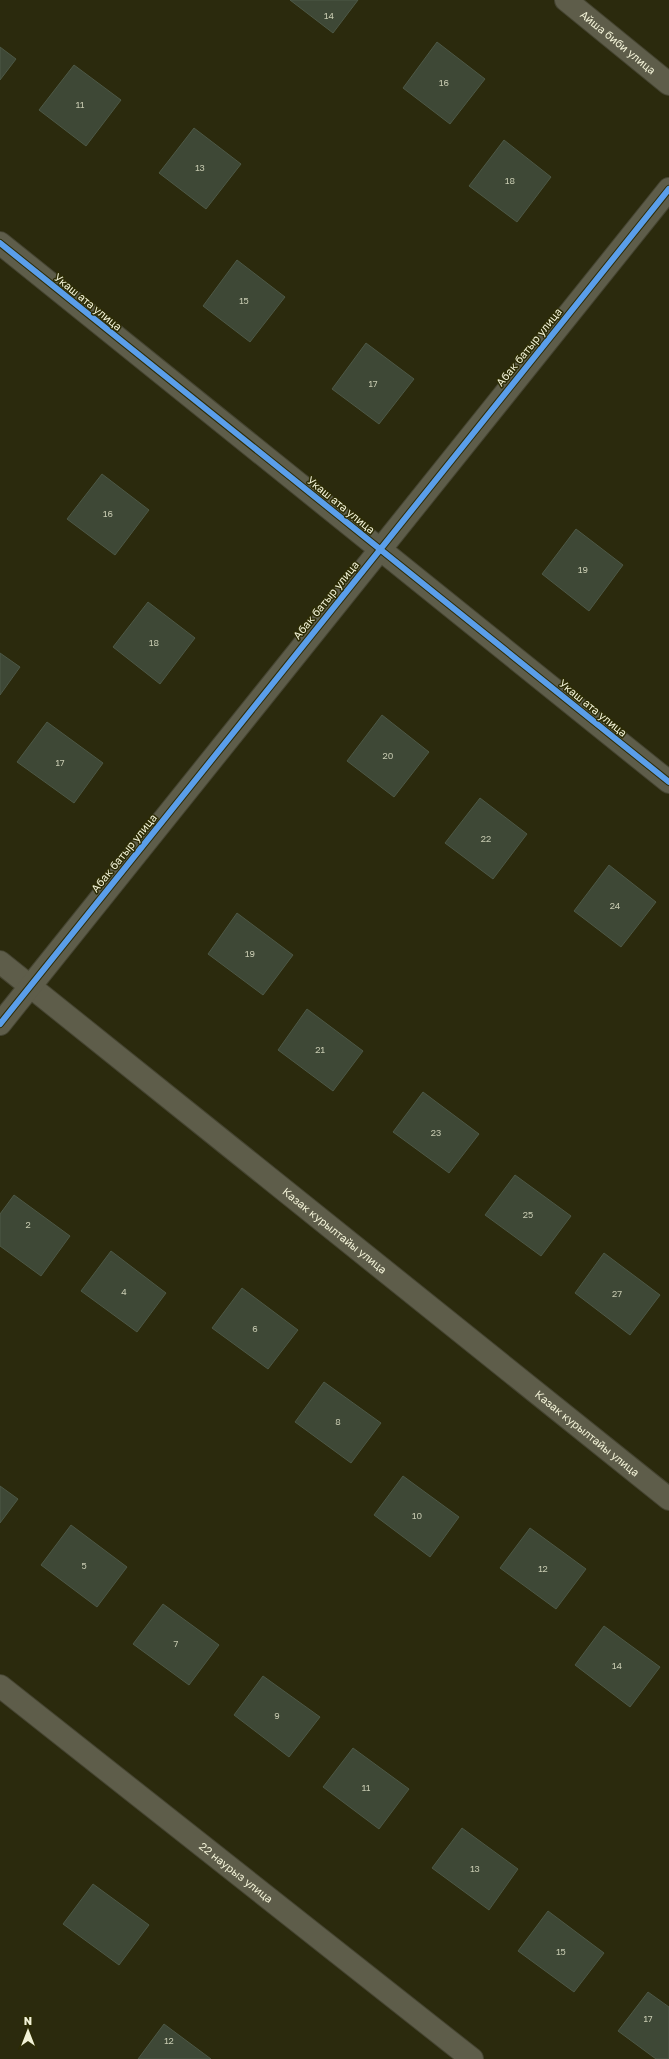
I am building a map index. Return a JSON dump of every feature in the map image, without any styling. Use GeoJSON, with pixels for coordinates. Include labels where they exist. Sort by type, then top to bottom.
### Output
{"type":"FeatureCollection","features":[{"type":"Feature","properties":{"kind":"street","name":"Айша биби улица"},"geometry":{"type":"LineString","coordinates":[[566,0],[669,84]]}},
{"type":"Feature","properties":{"kind":"street","name":"Абак батыр улица"},"geometry":{"type":"LineString","coordinates":[[0,1024],[669,189]]}},
{"type":"Feature","properties":{"kind":"street","name":"Укаш ата улица"},"geometry":{"type":"LineString","coordinates":[[0,243],[669,782]]}},
{"type":"Feature","properties":{"kind":"street","name":"Казак курылтайы улица"},"geometry":{"type":"LineString","coordinates":[[0,962],[669,1499]]}},
{"type":"Feature","properties":{"kind":"street","name":"22 наурыз улица"},"geometry":{"type":"LineString","coordinates":[[0,1686],[472,2059]]}},
{"type":"Feature","properties":{"kind":"building"},"geometry":{"type":"Polygon","coordinates":[[[290,0],[358,0],[333,33],[290,0]]]}},
{"type":"Feature","properties":{"kind":"building"},"geometry":{"type":"Polygon","coordinates":[[[437,42],[485,79],[450,124],[403,88],[437,42]]]}},
{"type":"Feature","properties":{"kind":"building"},"geometry":{"type":"Polygon","coordinates":[[[0,47],[16,59],[0,80],[0,47]]]}},
{"type":"Feature","properties":{"kind":"building"},"geometry":{"type":"Polygon","coordinates":[[[74,65],[121,100],[86,146],[39,110],[74,65]]]}},
{"type":"Feature","properties":{"kind":"building"},"geometry":{"type":"Polygon","coordinates":[[[194,128],[241,164],[206,209],[159,173],[194,128]]]}},
{"type":"Feature","properties":{"kind":"building"},"geometry":{"type":"Polygon","coordinates":[[[504,140],[551,177],[517,222],[469,186],[504,140]]]}},
{"type":"Feature","properties":{"kind":"building"},"geometry":{"type":"Polygon","coordinates":[[[237,260],[285,297],[250,342],[203,306],[237,260]]]}},
{"type":"Feature","properties":{"kind":"building"},"geometry":{"type":"Polygon","coordinates":[[[366,343],[414,379],[379,424],[332,389],[366,343]]]}},
{"type":"Feature","properties":{"kind":"building"},"geometry":{"type":"Polygon","coordinates":[[[102,474],[149,510],[115,555],[67,519],[102,474]]]}},
{"type":"Feature","properties":{"kind":"building"},"geometry":{"type":"Polygon","coordinates":[[[576,529],[623,565],[589,611],[542,574],[576,529]]]}},
{"type":"Feature","properties":{"kind":"building"},"geometry":{"type":"Polygon","coordinates":[[[148,602],[195,638],[160,684],[113,647],[148,602]]]}},
{"type":"Feature","properties":{"kind":"building"},"geometry":{"type":"Polygon","coordinates":[[[0,653],[20,667],[0,695],[0,653]]]}},
{"type":"Feature","properties":{"kind":"building"},"geometry":{"type":"Polygon","coordinates":[[[382,715],[429,752],[394,797],[347,761],[382,715]]]}},
{"type":"Feature","properties":{"kind":"building"},"geometry":{"type":"Polygon","coordinates":[[[47,722],[103,763],[74,803],[17,762],[47,722]]]}},
{"type":"Feature","properties":{"kind":"building"},"geometry":{"type":"Polygon","coordinates":[[[480,798],[527,834],[493,879],[445,843],[480,798]]]}},
{"type":"Feature","properties":{"kind":"building"},"geometry":{"type":"Polygon","coordinates":[[[609,865],[656,902],[621,947],[574,911],[609,865]]]}},
{"type":"Feature","properties":{"kind":"building"},"geometry":{"type":"Polygon","coordinates":[[[237,913],[293,955],[263,995],[208,954],[237,913]]]}},
{"type":"Feature","properties":{"kind":"building"},"geometry":{"type":"Polygon","coordinates":[[[307,1009],[363,1051],[333,1091],[278,1050],[307,1009]]]}},
{"type":"Feature","properties":{"kind":"building"},"geometry":{"type":"Polygon","coordinates":[[[423,1092],[479,1134],[449,1173],[393,1132],[423,1092]]]}},
{"type":"Feature","properties":{"kind":"building"},"geometry":{"type":"Polygon","coordinates":[[[515,1175],[571,1216],[541,1256],[485,1215],[515,1175]]]}},
{"type":"Feature","properties":{"kind":"building"},"geometry":{"type":"Polygon","coordinates":[[[14,1195],[70,1236],[41,1276],[0,1246],[0,1214],[14,1195]]]}},
{"type":"Feature","properties":{"kind":"building"},"geometry":{"type":"Polygon","coordinates":[[[111,1251],[166,1293],[137,1332],[81,1291],[111,1251]]]}},
{"type":"Feature","properties":{"kind":"building"},"geometry":{"type":"Polygon","coordinates":[[[604,1253],[660,1295],[630,1335],[575,1293],[604,1253]]]}},
{"type":"Feature","properties":{"kind":"building"},"geometry":{"type":"Polygon","coordinates":[[[242,1288],[298,1330],[268,1369],[212,1328],[242,1288]]]}},
{"type":"Feature","properties":{"kind":"building"},"geometry":{"type":"Polygon","coordinates":[[[324,1382],[381,1423],[351,1463],[295,1422],[324,1382]]]}},
{"type":"Feature","properties":{"kind":"building"},"geometry":{"type":"Polygon","coordinates":[[[403,1476],[459,1517],[430,1557],[374,1515],[403,1476]]]}},
{"type":"Feature","properties":{"kind":"building"},"geometry":{"type":"Polygon","coordinates":[[[0,1486],[18,1499],[0,1523],[0,1486]]]}},
{"type":"Feature","properties":{"kind":"building"},"geometry":{"type":"Polygon","coordinates":[[[71,1525],[127,1567],[97,1607],[41,1565],[71,1525]]]}},
{"type":"Feature","properties":{"kind":"building"},"geometry":{"type":"Polygon","coordinates":[[[530,1528],[586,1569],[556,1609],[500,1568],[530,1528]]]}},
{"type":"Feature","properties":{"kind":"building"},"geometry":{"type":"Polygon","coordinates":[[[163,1604],[219,1645],[189,1685],[133,1644],[163,1604]]]}},
{"type":"Feature","properties":{"kind":"building"},"geometry":{"type":"Polygon","coordinates":[[[604,1626],[660,1667],[630,1707],[575,1665],[604,1626]]]}},
{"type":"Feature","properties":{"kind":"building"},"geometry":{"type":"Polygon","coordinates":[[[263,1676],[320,1717],[289,1757],[234,1715],[263,1676]]]}},
{"type":"Feature","properties":{"kind":"building"},"geometry":{"type":"Polygon","coordinates":[[[353,1748],[409,1789],[379,1829],[323,1787],[353,1748]]]}},
{"type":"Feature","properties":{"kind":"building"},"geometry":{"type":"Polygon","coordinates":[[[462,1828],[518,1869],[489,1910],[432,1868],[462,1828]]]}},
{"type":"Feature","properties":{"kind":"building"},"geometry":{"type":"Polygon","coordinates":[[[93,1884],[149,1925],[119,1965],[63,1924],[93,1884]]]}},
{"type":"Feature","properties":{"kind":"building"},"geometry":{"type":"Polygon","coordinates":[[[548,1911],[604,1953],[574,1992],[518,1951],[548,1911]]]}},
{"type":"Feature","properties":{"kind":"building"},"geometry":{"type":"Polygon","coordinates":[[[648,1992],[669,2007],[669,2059],[656,2059],[618,2031],[648,1992]]]}},
{"type":"Feature","properties":{"kind":"building"},"geometry":{"type":"Polygon","coordinates":[[[164,2024],[211,2059],[138,2059],[164,2024]]]}},
{"type":"Feature","properties":{"kind":"cycle path"},"geometry":{"type":"LineString","coordinates":[[0,1024],[669,189]]}},
{"type":"Feature","properties":{"kind":"cycle path"},"geometry":{"type":"LineString","coordinates":[[0,243],[669,782]]}}]}
